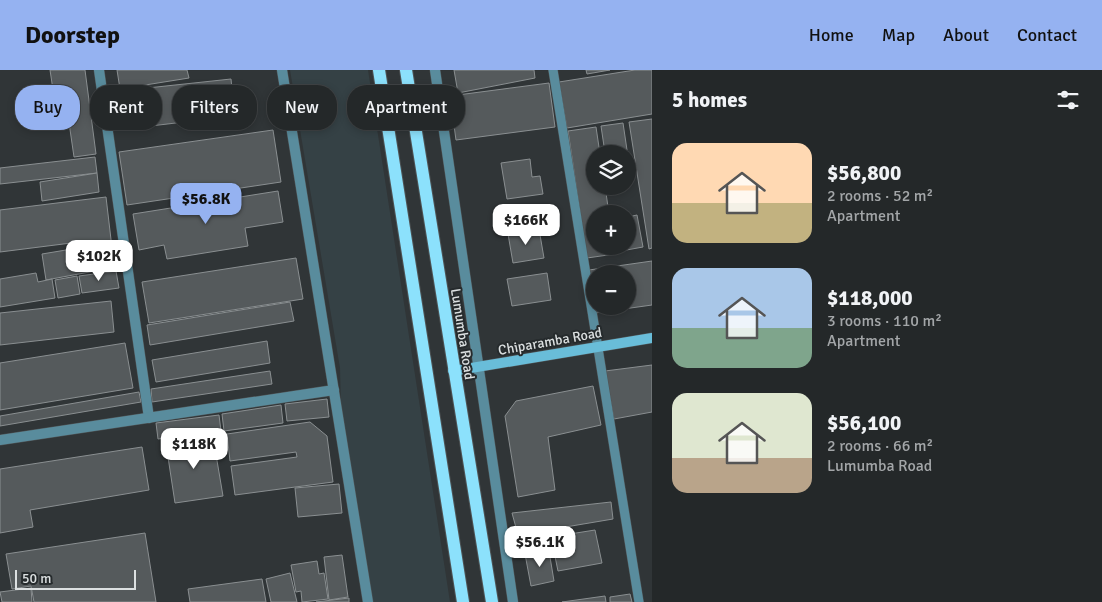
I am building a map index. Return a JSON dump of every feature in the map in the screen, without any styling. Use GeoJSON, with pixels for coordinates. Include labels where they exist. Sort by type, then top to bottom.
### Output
{"type":"FeatureCollection","features":[{"type":"Feature","properties":{"kind":"main road"},"geometry":{"type":"LineString","coordinates":[[379,70],[463,602]]}},
{"type":"Feature","properties":{"kind":"main road","name":"Lumumba Road"},"geometry":{"type":"LineString","coordinates":[[406,70],[492,602]]}},
{"type":"Feature","properties":{"kind":"street"},"geometry":{"type":"LineString","coordinates":[[99,70],[149,418]]}},
{"type":"Feature","properties":{"kind":"street"},"geometry":{"type":"LineString","coordinates":[[282,70],[368,602]]}},
{"type":"Feature","properties":{"kind":"street"},"geometry":{"type":"LineString","coordinates":[[436,70],[513,602]]}},
{"type":"Feature","properties":{"kind":"street","name":"Chiparamba Road"},"geometry":{"type":"LineString","coordinates":[[454,371],[652,338]]}},
{"type":"Feature","properties":{"kind":"street"},"geometry":{"type":"LineString","coordinates":[[0,440],[334,390]]}},
{"type":"Feature","properties":{"kind":"lane"},"geometry":{"type":"LineString","coordinates":[[553,70],[596,347],[639,602]]}},
{"type":"Feature","properties":{"kind":"shaded area"},"geometry":{"type":"Polygon","coordinates":[[[290,70],[368,70],[370,85],[347,85],[347,130],[377,130],[450,602],[372,602],[341,407],[340,368],[300,130],[337,130],[337,85],[293,85],[290,70]]]}},
{"type":"Feature","properties":{"kind":"building"},"geometry":{"type":"Polygon","coordinates":[[[50,70],[85,70],[90,108],[90,130],[93,130],[96,154],[74,157],[70,130],[80,130],[80,85],[52,85],[50,70]]]}},
{"type":"Feature","properties":{"kind":"building"},"geometry":{"type":"Polygon","coordinates":[[[117,70],[187,70],[189,78],[145,85],[119,85],[117,70]]]}},
{"type":"Feature","properties":{"kind":"building"},"geometry":{"type":"Polygon","coordinates":[[[454,70],[534,70],[535,78],[465,92],[465,85],[457,85],[454,70]]]}},
{"type":"Feature","properties":{"kind":"building"},"geometry":{"type":"Polygon","coordinates":[[[586,70],[610,70],[587,74],[586,70]]]}},
{"type":"Feature","properties":{"kind":"building"},"geometry":{"type":"Polygon","coordinates":[[[635,70],[652,70],[652,114],[567,128],[559,82],[635,70]]]}},
{"type":"Feature","properties":{"kind":"building"},"geometry":{"type":"Polygon","coordinates":[[[231,79],[232,85],[175,85],[231,79]]]}},
{"type":"Feature","properties":{"kind":"building"},"geometry":{"type":"Polygon","coordinates":[[[549,83],[555,127],[456,140],[455,130],[465,130],[465,94],[549,83]]]}},
{"type":"Feature","properties":{"kind":"building"},"geometry":{"type":"Polygon","coordinates":[[[172,85],[172,123],[162,125],[162,86],[172,85]]]}},
{"type":"Feature","properties":{"kind":"building"},"geometry":{"type":"Polygon","coordinates":[[[652,119],[652,248],[649,249],[636,166],[636,145],[633,145],[629,122],[652,119]]]}},
{"type":"Feature","properties":{"kind":"building"},"geometry":{"type":"Polygon","coordinates":[[[623,123],[626,145],[604,145],[601,126],[623,123]]]}},
{"type":"Feature","properties":{"kind":"building"},"geometry":{"type":"Polygon","coordinates":[[[596,127],[599,145],[586,145],[586,195],[606,195],[608,205],[586,205],[586,251],[568,131],[596,127]]]}},
{"type":"Feature","properties":{"kind":"building"},"geometry":{"type":"Polygon","coordinates":[[[273,130],[281,182],[127,205],[119,152],[273,130]]]}},
{"type":"Feature","properties":{"kind":"building"},"geometry":{"type":"Polygon","coordinates":[[[95,157],[97,173],[0,184],[0,168],[95,157]]]}},
{"type":"Feature","properties":{"kind":"building"},"geometry":{"type":"Polygon","coordinates":[[[530,159],[532,177],[540,176],[543,194],[507,199],[501,163],[530,159]]]}},
{"type":"Feature","properties":{"kind":"building"},"geometry":{"type":"Polygon","coordinates":[[[97,173],[99,192],[42,201],[40,182],[97,173]]]}},
{"type":"Feature","properties":{"kind":"building"},"geometry":{"type":"Polygon","coordinates":[[[278,191],[283,222],[245,228],[248,246],[167,259],[164,245],[139,250],[133,214],[278,191]]]}},
{"type":"Feature","properties":{"kind":"building"},"geometry":{"type":"Polygon","coordinates":[[[106,197],[112,248],[89,251],[87,241],[0,252],[0,210],[106,197]]]}},
{"type":"Feature","properties":{"kind":"building"},"geometry":{"type":"Polygon","coordinates":[[[636,215],[643,247],[636,248],[636,215]]]}},
{"type":"Feature","properties":{"kind":"building"},"geometry":{"type":"Polygon","coordinates":[[[539,229],[544,258],[513,263],[508,234],[539,229]]]}},
{"type":"Feature","properties":{"kind":"building"},"geometry":{"type":"Polygon","coordinates":[[[84,247],[85,253],[92,252],[95,271],[46,280],[42,254],[84,247]]]}},
{"type":"Feature","properties":{"kind":"building"},"geometry":{"type":"Polygon","coordinates":[[[110,250],[112,270],[98,272],[95,252],[110,250]]]}},
{"type":"Feature","properties":{"kind":"building"},"geometry":{"type":"Polygon","coordinates":[[[587,255],[608,255],[587,258],[587,255]]]}},
{"type":"Feature","properties":{"kind":"building"},"geometry":{"type":"Polygon","coordinates":[[[296,258],[303,299],[149,323],[142,282],[296,258]]]}},
{"type":"Feature","properties":{"kind":"building"},"geometry":{"type":"Polygon","coordinates":[[[652,261],[652,305],[636,307],[636,265],[624,265],[652,261]]]}},
{"type":"Feature","properties":{"kind":"building"},"geometry":{"type":"Polygon","coordinates":[[[116,271],[119,288],[82,293],[79,276],[116,271]]]}},
{"type":"Feature","properties":{"kind":"building"},"geometry":{"type":"Polygon","coordinates":[[[36,273],[38,282],[52,279],[55,298],[0,307],[0,279],[36,273]]]}},
{"type":"Feature","properties":{"kind":"building"},"geometry":{"type":"Polygon","coordinates":[[[547,273],[551,300],[512,306],[507,279],[547,273]]]}},
{"type":"Feature","properties":{"kind":"building"},"geometry":{"type":"Polygon","coordinates":[[[77,276],[80,294],[58,298],[55,280],[77,276]]]}},
{"type":"Feature","properties":{"kind":"building"},"geometry":{"type":"Polygon","coordinates":[[[111,301],[114,332],[0,345],[0,313],[111,301]]]}},
{"type":"Feature","properties":{"kind":"building"},"geometry":{"type":"Polygon","coordinates":[[[290,302],[294,321],[150,345],[147,325],[290,302]]]}},
{"type":"Feature","properties":{"kind":"building"},"geometry":{"type":"Polygon","coordinates":[[[267,341],[270,363],[156,382],[152,360],[267,341]]]}},
{"type":"Feature","properties":{"kind":"building"},"geometry":{"type":"Polygon","coordinates":[[[125,343],[133,388],[0,410],[0,363],[125,343]]]}},
{"type":"Feature","properties":{"kind":"building"},"geometry":{"type":"Polygon","coordinates":[[[652,365],[652,412],[614,419],[605,371],[652,365]]]}},
{"type":"Feature","properties":{"kind":"building"},"geometry":{"type":"Polygon","coordinates":[[[270,371],[272,384],[152,402],[151,389],[270,371]]]}},
{"type":"Feature","properties":{"kind":"building"},"geometry":{"type":"Polygon","coordinates":[[[593,386],[601,425],[548,437],[555,490],[518,497],[505,416],[516,401],[593,386]]]}},
{"type":"Feature","properties":{"kind":"building"},"geometry":{"type":"Polygon","coordinates":[[[139,392],[141,402],[0,426],[0,416],[139,392]]]}},
{"type":"Feature","properties":{"kind":"building"},"geometry":{"type":"Polygon","coordinates":[[[327,399],[329,417],[287,421],[285,404],[327,399]]]}},
{"type":"Feature","properties":{"kind":"building"},"geometry":{"type":"Polygon","coordinates":[[[281,405],[283,423],[224,431],[222,414],[281,405]]]}},
{"type":"Feature","properties":{"kind":"building"},"geometry":{"type":"Polygon","coordinates":[[[219,415],[221,431],[158,439],[156,423],[219,415]]]}},
{"type":"Feature","properties":{"kind":"building"},"geometry":{"type":"Polygon","coordinates":[[[310,422],[327,436],[333,482],[235,495],[231,466],[297,457],[296,452],[230,461],[227,434],[310,422]]]}},
{"type":"Feature","properties":{"kind":"building"},"geometry":{"type":"Polygon","coordinates":[[[213,437],[223,496],[175,503],[166,444],[213,437]]]}},
{"type":"Feature","properties":{"kind":"building"},"geometry":{"type":"Polygon","coordinates":[[[142,447],[149,490],[30,510],[33,527],[0,533],[0,469],[142,447]]]}},
{"type":"Feature","properties":{"kind":"building"},"geometry":{"type":"Polygon","coordinates":[[[339,484],[342,513],[298,517],[295,488],[339,484]]]}},
{"type":"Feature","properties":{"kind":"building"},"geometry":{"type":"Polygon","coordinates":[[[611,502],[613,519],[518,535],[512,513],[611,502]]]}},
{"type":"Feature","properties":{"kind":"building"},"geometry":{"type":"Polygon","coordinates":[[[595,530],[602,563],[558,571],[551,537],[595,530]]]}},
{"type":"Feature","properties":{"kind":"building"},"geometry":{"type":"Polygon","coordinates":[[[145,533],[156,602],[34,602],[31,586],[12,589],[6,554],[145,533]]]}},
{"type":"Feature","properties":{"kind":"building"},"geometry":{"type":"Polygon","coordinates":[[[549,551],[554,581],[531,586],[525,554],[549,551]]]}},
{"type":"Feature","properties":{"kind":"building"},"geometry":{"type":"Polygon","coordinates":[[[342,555],[348,597],[329,600],[324,557],[342,555]]]}},
{"type":"Feature","properties":{"kind":"building"},"geometry":{"type":"Polygon","coordinates":[[[317,561],[319,574],[324,573],[328,599],[302,602],[301,591],[296,592],[291,565],[317,561]]]}},
{"type":"Feature","properties":{"kind":"building"},"geometry":{"type":"Polygon","coordinates":[[[290,573],[297,602],[271,602],[266,579],[290,573]]]}},
{"type":"Feature","properties":{"kind":"building"},"geometry":{"type":"Polygon","coordinates":[[[262,579],[266,602],[190,602],[188,589],[262,579]]]}},
{"type":"Feature","properties":{"kind":"building"},"geometry":{"type":"Polygon","coordinates":[[[31,588],[32,602],[2,602],[0,592],[31,588]]]}},
{"type":"Feature","properties":{"kind":"building"},"geometry":{"type":"Polygon","coordinates":[[[630,594],[632,602],[610,602],[610,597],[630,594]]]}},
{"type":"Feature","properties":{"kind":"building"},"geometry":{"type":"Polygon","coordinates":[[[605,596],[606,602],[562,602],[605,596]]]}},
{"type":"Feature","properties":{"kind":"building"},"geometry":{"type":"Polygon","coordinates":[[[349,598],[349,602],[316,602],[349,598]]]}}]}
